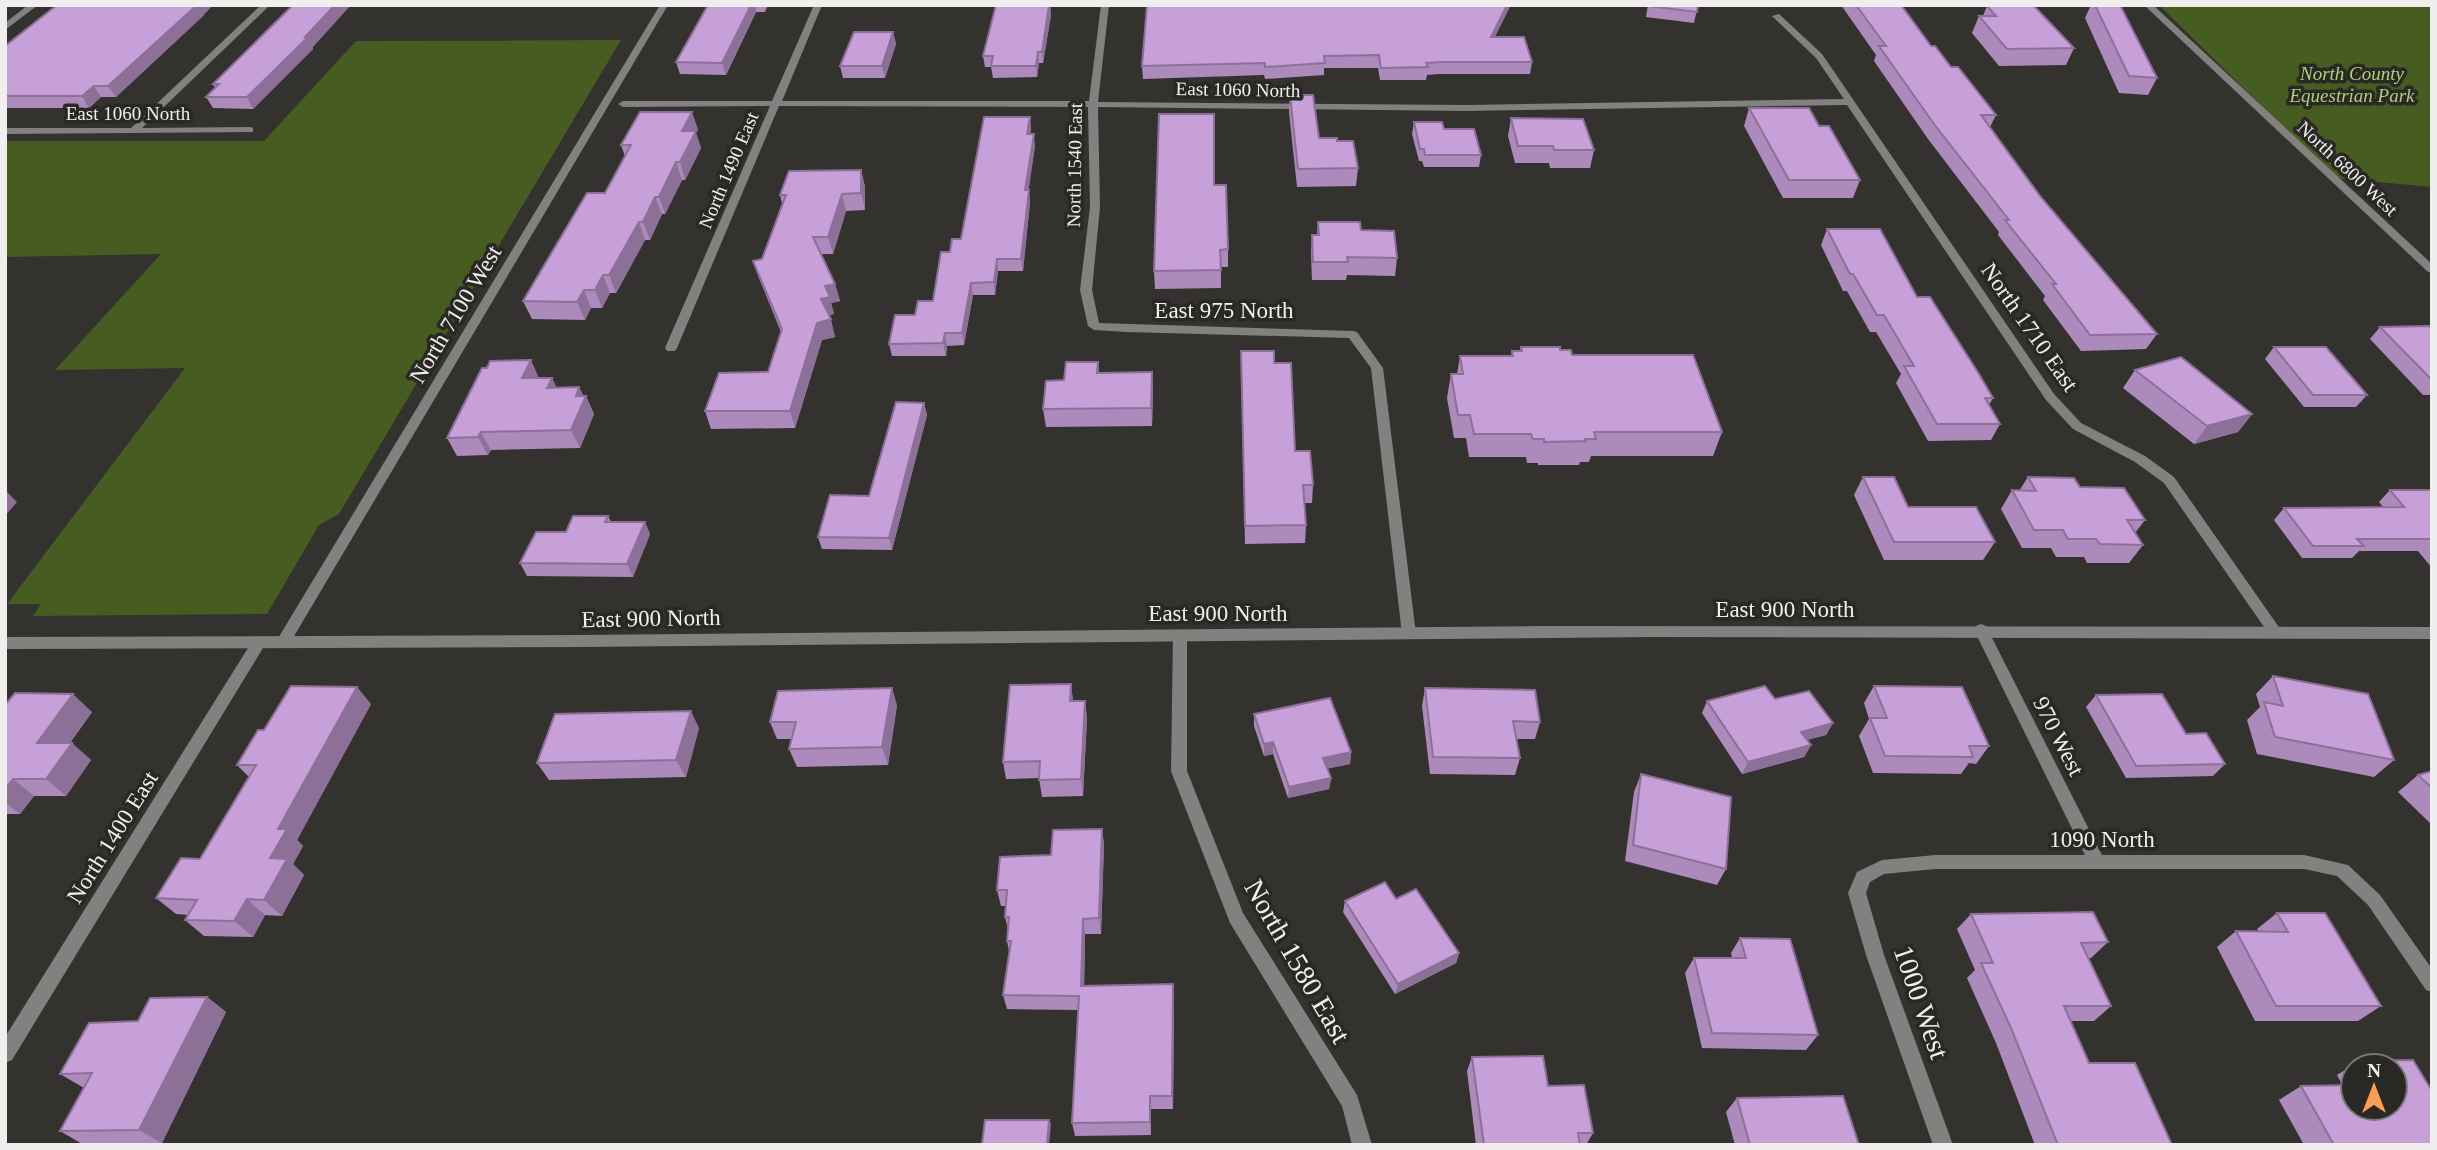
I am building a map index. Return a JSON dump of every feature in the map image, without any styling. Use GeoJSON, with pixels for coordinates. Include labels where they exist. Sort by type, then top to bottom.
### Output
{"type":"FeatureCollection","features":[{"type":"Feature","properties":{"kind":"street"},"geometry":{"type":"LineString","coordinates":[[5,27],[34,5]]}},
{"type":"Feature","properties":{"kind":"street"},"geometry":{"type":"LineString","coordinates":[[133,131],[266,5]]}},
{"type":"Feature","properties":{"kind":"street","name":"North 7100 West"},"geometry":{"type":"LineString","coordinates":[[282,644],[664,5]]}},
{"type":"Feature","properties":{"kind":"street","name":"North 1490 East"},"geometry":{"type":"LineString","coordinates":[[671,348],[818,5]]}},
{"type":"Feature","properties":{"kind":"street","name":"North 1540 East"},"geometry":{"type":"LineString","coordinates":[[1094,326],[1086,290],[1095,207],[1093,105],[1105,5]]}},
{"type":"Feature","properties":{"kind":"street","name":"North 6800 West"},"geometry":{"type":"LineString","coordinates":[[2148,5],[2432,270]]}},
{"type":"Feature","properties":{"kind":"street","name":"North 1710 East"},"geometry":{"type":"LineString","coordinates":[[1776,16],[1819,56],[2050,397],[2077,426],[2140,459],[2169,480],[2276,633]]}},
{"type":"Feature","properties":{"kind":"street","name":"East 1060 North"},"geometry":{"type":"LineString","coordinates":[[623,104],[1465,108],[1852,102]]}},
{"type":"Feature","properties":{"kind":"street","name":"East 1060 North"},"geometry":{"type":"LineString","coordinates":[[5,131],[250,130]]}},
{"type":"Feature","properties":{"kind":"street","name":"East 975 North"},"geometry":{"type":"LineString","coordinates":[[1094,326],[1143,330],[1289,330],[1353,335],[1377,369],[1409,634]]}},
{"type":"Feature","properties":{"kind":"street","name":"East 900 North"},"geometry":{"type":"LineString","coordinates":[[5,643],[282,644],[1981,630],[2432,634]]}},
{"type":"Feature","properties":{"kind":"street","name":"970 West"},"geometry":{"type":"LineString","coordinates":[[1981,630],[2097,861]]}},
{"type":"Feature","properties":{"kind":"street","name":"North 1580 East"},"geometry":{"type":"LineString","coordinates":[[1180,636],[1179,771],[1236,917],[1350,1102],[1362,1145]]}},
{"type":"Feature","properties":{"kind":"street","name":"North 1400 East"},"geometry":{"type":"LineString","coordinates":[[5,1054],[258,644]]}},
{"type":"Feature","properties":{"kind":"street","name":"1090 North"},"geometry":{"type":"LineString","coordinates":[[1863,877],[1882,867],[1935,862],[2304,862],[2342,870],[2374,900],[2432,985]]}},
{"type":"Feature","properties":{"kind":"street","name":"1000 West"},"geometry":{"type":"LineString","coordinates":[[1863,877],[1857,893],[1875,955],[1943,1145]]}},
{"type":"Feature","properties":{"kind":"green space","name":"North County Equestrian Park"},"geometry":{"type":"Polygon","coordinates":[[[2159,5],[2432,5],[2432,187],[2335,178],[2159,5]]]}},
{"type":"Feature","properties":{"kind":"green space"},"geometry":{"type":"Polygon","coordinates":[[[621,40],[339,514],[319,525],[267,614],[33,616],[41,604],[7,604],[185,368],[55,370],[161,254],[5,257],[5,141],[264,141],[356,41],[621,40]]]}},
{"type":"Feature","properties":{"kind":"building"},"geometry":{"type":"Polygon","coordinates":[[[57,5],[197,5],[108,86],[94,86],[82,96],[5,96],[5,46],[57,5]]]}},
{"type":"Feature","properties":{"kind":"building"},"geometry":{"type":"Polygon","coordinates":[[[293,5],[335,5],[305,37],[308,37],[247,97],[206,97],[219,84],[213,84],[293,5]]]}},
{"type":"Feature","properties":{"kind":"building"},"geometry":{"type":"Polygon","coordinates":[[[708,5],[751,5],[722,63],[676,62],[708,5]]]}},
{"type":"Feature","properties":{"kind":"building"},"geometry":{"type":"Polygon","coordinates":[[[996,5],[1049,5],[1042,52],[1038,52],[1036,66],[991,66],[993,56],[983,56],[996,5]]]}},
{"type":"Feature","properties":{"kind":"building"},"geometry":{"type":"Polygon","coordinates":[[[1147,5],[1507,5],[1491,37],[1524,37],[1532,62],[1441,62],[1426,63],[1428,67],[1381,68],[1379,55],[1324,56],[1325,63],[1265,67],[1265,63],[1142,66],[1147,5]]]}},
{"type":"Feature","properties":{"kind":"building"},"geometry":{"type":"Polygon","coordinates":[[[1649,5],[1698,5],[1697,12],[1649,5]]]}},
{"type":"Feature","properties":{"kind":"building"},"geometry":{"type":"Polygon","coordinates":[[[1856,5],[1901,5],[1931,46],[1935,46],[1951,67],[1958,67],[1996,115],[1981,115],[2040,196],[2157,334],[2090,335],[2052,284],[2056,284],[2005,220],[2009,220],[1934,124],[1879,46],[1886,46],[1856,5]]]}},
{"type":"Feature","properties":{"kind":"building"},"geometry":{"type":"Polygon","coordinates":[[[2095,5],[2120,5],[2157,78],[2129,76],[2095,5]]]}},
{"type":"Feature","properties":{"kind":"building"},"geometry":{"type":"Polygon","coordinates":[[[1987,6],[2034,6],[2074,48],[2007,49],[1979,16],[1996,16],[1987,6]]]}},
{"type":"Feature","properties":{"kind":"building"},"geometry":{"type":"Polygon","coordinates":[[[854,32],[893,32],[882,66],[840,66],[854,32]]]}},
{"type":"Feature","properties":{"kind":"building"},"geometry":{"type":"Polygon","coordinates":[[[1290,95],[1313,95],[1319,138],[1353,141],[1358,168],[1298,169],[1290,95]]]}},
{"type":"Feature","properties":{"kind":"building"},"geometry":{"type":"Polygon","coordinates":[[[1749,108],[1809,108],[1819,126],[1829,126],[1860,180],[1789,180],[1749,108]]]}},
{"type":"Feature","properties":{"kind":"building"},"geometry":{"type":"Polygon","coordinates":[[[640,112],[692,112],[682,131],[696,131],[680,162],[676,162],[659,197],[655,197],[643,222],[639,222],[609,275],[603,275],[595,290],[584,290],[577,302],[523,301],[587,193],[605,193],[631,145],[621,145],[640,112]]]}},
{"type":"Feature","properties":{"kind":"building"},"geometry":{"type":"Polygon","coordinates":[[[1159,114],[1214,114],[1214,185],[1226,185],[1228,249],[1220,250],[1221,270],[1154,271],[1159,114]]]}},
{"type":"Feature","properties":{"kind":"building"},"geometry":{"type":"Polygon","coordinates":[[[984,117],[1030,117],[1027,134],[1034,134],[1025,190],[1029,190],[1021,259],[997,259],[994,282],[971,283],[962,333],[945,333],[943,343],[889,344],[895,315],[915,315],[918,301],[933,301],[941,252],[950,252],[952,239],[961,239],[984,117]]]}},
{"type":"Feature","properties":{"kind":"building"},"geometry":{"type":"Polygon","coordinates":[[[1511,118],[1583,119],[1594,150],[1554,150],[1553,146],[1518,146],[1511,118]]]}},
{"type":"Feature","properties":{"kind":"building"},"geometry":{"type":"Polygon","coordinates":[[[1414,122],[1442,122],[1444,129],[1474,129],[1481,155],[1425,155],[1424,149],[1420,149],[1414,122]]]}},
{"type":"Feature","properties":{"kind":"building"},"geometry":{"type":"Polygon","coordinates":[[[861,170],[861,193],[842,194],[828,237],[813,237],[835,284],[825,286],[830,297],[821,299],[831,319],[817,323],[790,411],[705,411],[719,373],[768,372],[782,329],[753,261],[762,259],[786,195],[780,195],[789,171],[861,170]]]}},
{"type":"Feature","properties":{"kind":"building"},"geometry":{"type":"Polygon","coordinates":[[[1318,222],[1360,222],[1361,230],[1394,231],[1397,258],[1347,257],[1348,262],[1313,262],[1312,235],[1319,235],[1318,222]]]}},
{"type":"Feature","properties":{"kind":"building"},"geometry":{"type":"Polygon","coordinates":[[[1827,229],[1880,229],[1917,297],[1930,297],[1979,374],[1993,398],[1985,398],[2000,424],[1937,424],[1904,366],[1914,366],[1884,315],[1877,315],[1853,274],[1850,274],[1827,229]]]}},
{"type":"Feature","properties":{"kind":"building"},"geometry":{"type":"Polygon","coordinates":[[[2429,326],[2432,329],[2432,380],[2380,327],[2429,326]]]}},
{"type":"Feature","properties":{"kind":"building"},"geometry":{"type":"Polygon","coordinates":[[[1521,347],[1560,347],[1560,350],[1571,350],[1572,355],[1693,355],[1722,432],[1594,432],[1596,439],[1544,442],[1544,439],[1533,439],[1531,434],[1474,434],[1470,415],[1458,415],[1451,374],[1463,374],[1460,356],[1513,356],[1512,351],[1522,351],[1521,347]]]}},
{"type":"Feature","properties":{"kind":"building"},"geometry":{"type":"Polygon","coordinates":[[[2274,347],[2326,347],[2367,395],[2313,395],[2274,347]]]}},
{"type":"Feature","properties":{"kind":"building"},"geometry":{"type":"Polygon","coordinates":[[[1241,351],[1274,351],[1274,363],[1291,363],[1295,451],[1310,451],[1313,485],[1303,485],[1306,525],[1245,526],[1241,351]]]}},
{"type":"Feature","properties":{"kind":"building"},"geometry":{"type":"Polygon","coordinates":[[[2181,357],[2252,414],[2207,426],[2135,370],[2181,357]]]}},
{"type":"Feature","properties":{"kind":"building"},"geometry":{"type":"Polygon","coordinates":[[[531,360],[522,378],[552,378],[547,388],[579,387],[576,396],[586,396],[571,430],[481,432],[478,437],[447,438],[482,368],[487,368],[490,361],[531,360]]]}},
{"type":"Feature","properties":{"kind":"building"},"geometry":{"type":"Polygon","coordinates":[[[1066,362],[1098,362],[1097,373],[1152,372],[1151,408],[1043,409],[1046,381],[1064,380],[1066,362]]]}},
{"type":"Feature","properties":{"kind":"building"},"geometry":{"type":"Polygon","coordinates":[[[896,402],[924,403],[889,538],[818,537],[830,495],[869,496],[896,402]]]}},
{"type":"Feature","properties":{"kind":"building"},"geometry":{"type":"Polygon","coordinates":[[[1863,477],[1894,477],[1908,507],[1976,507],[1995,542],[1894,542],[1863,477]]]}},
{"type":"Feature","properties":{"kind":"building"},"geometry":{"type":"Polygon","coordinates":[[[2028,477],[2074,478],[2080,487],[2124,488],[2145,520],[2127,520],[2143,545],[2100,544],[2096,539],[2068,539],[2063,530],[2034,530],[2012,490],[2036,491],[2028,477]]]}},
{"type":"Feature","properties":{"kind":"building"},"geometry":{"type":"Polygon","coordinates":[[[2390,490],[2432,490],[2432,541],[2357,539],[2364,546],[2313,546],[2284,508],[2404,507],[2390,490]]]}},
{"type":"Feature","properties":{"kind":"building"},"geometry":{"type":"Polygon","coordinates":[[[573,516],[608,516],[605,522],[645,522],[627,564],[520,563],[536,532],[566,532],[573,516]]]}},
{"type":"Feature","properties":{"kind":"building"},"geometry":{"type":"Polygon","coordinates":[[[2273,676],[2368,694],[2394,760],[2275,737],[2264,702],[2283,706],[2273,676]]]}},
{"type":"Feature","properties":{"kind":"building"},"geometry":{"type":"Polygon","coordinates":[[[1071,684],[1070,701],[1085,701],[1081,779],[1039,780],[1040,761],[1003,762],[1010,685],[1071,684]]]}},
{"type":"Feature","properties":{"kind":"building"},"geometry":{"type":"Polygon","coordinates":[[[291,686],[357,687],[278,829],[287,829],[270,858],[287,859],[264,900],[247,899],[234,921],[185,920],[197,900],[156,898],[181,858],[200,859],[256,765],[237,765],[258,730],[264,730],[291,686]]]}},
{"type":"Feature","properties":{"kind":"building"},"geometry":{"type":"Polygon","coordinates":[[[1765,686],[1775,699],[1809,691],[1833,723],[1801,732],[1811,745],[1748,762],[1707,701],[1765,686]]]}},
{"type":"Feature","properties":{"kind":"building"},"geometry":{"type":"Polygon","coordinates":[[[1874,686],[1962,687],[1989,746],[1969,746],[1973,757],[1885,756],[1870,718],[1887,718],[1874,686]]]}},
{"type":"Feature","properties":{"kind":"building"},"geometry":{"type":"Polygon","coordinates":[[[892,688],[882,747],[789,749],[796,722],[770,722],[778,691],[892,688]]]}},
{"type":"Feature","properties":{"kind":"building"},"geometry":{"type":"Polygon","coordinates":[[[1425,688],[1535,690],[1540,722],[1513,721],[1520,758],[1433,757],[1425,688]]]}},
{"type":"Feature","properties":{"kind":"building"},"geometry":{"type":"Polygon","coordinates":[[[15,693],[73,694],[37,743],[72,743],[46,779],[13,779],[5,789],[5,705],[15,693]]]}},
{"type":"Feature","properties":{"kind":"building"},"geometry":{"type":"Polygon","coordinates":[[[2162,694],[2186,734],[2206,733],[2225,764],[2136,766],[2096,695],[2162,694]]]}},
{"type":"Feature","properties":{"kind":"building"},"geometry":{"type":"Polygon","coordinates":[[[1330,698],[1351,752],[1323,758],[1331,778],[1289,787],[1273,742],[1264,744],[1254,714],[1330,698]]]}},
{"type":"Feature","properties":{"kind":"building"},"geometry":{"type":"Polygon","coordinates":[[[691,711],[676,760],[537,763],[555,714],[691,711]]]}},
{"type":"Feature","properties":{"kind":"building"},"geometry":{"type":"Polygon","coordinates":[[[2432,771],[2432,788],[2418,775],[2432,771]]]}},
{"type":"Feature","properties":{"kind":"building"},"geometry":{"type":"Polygon","coordinates":[[[1641,774],[1731,797],[1726,869],[1633,845],[1641,774]]]}},
{"type":"Feature","properties":{"kind":"building"},"geometry":{"type":"Polygon","coordinates":[[[1102,829],[1099,918],[1083,919],[1081,986],[1173,984],[1172,1096],[1150,1096],[1150,1122],[1072,1123],[1079,996],[1003,995],[1011,941],[1007,941],[1009,917],[1005,917],[1007,890],[997,890],[1000,857],[1051,855],[1053,830],[1102,829]]]}},
{"type":"Feature","properties":{"kind":"building"},"geometry":{"type":"Polygon","coordinates":[[[1385,882],[1396,899],[1416,889],[1459,953],[1398,984],[1345,901],[1385,882]]]}},
{"type":"Feature","properties":{"kind":"building"},"geometry":{"type":"Polygon","coordinates":[[[2093,912],[2108,942],[2081,943],[2111,1006],[2064,1006],[2089,1063],[2135,1063],[2172,1145],[2058,1145],[2011,1028],[1981,963],[1993,963],[1971,914],[2093,912]]]}},
{"type":"Feature","properties":{"kind":"building"},"geometry":{"type":"Polygon","coordinates":[[[2277,913],[2325,913],[2381,1006],[2276,1006],[2236,931],[2288,932],[2277,913]]]}},
{"type":"Feature","properties":{"kind":"building"},"geometry":{"type":"Polygon","coordinates":[[[1740,938],[1790,939],[1818,1035],[1712,1033],[1694,958],[1746,958],[1740,938]]]}},
{"type":"Feature","properties":{"kind":"building"},"geometry":{"type":"Polygon","coordinates":[[[207,997],[139,1130],[60,1131],[92,1073],[60,1074],[89,1023],[138,1021],[150,998],[207,997]]]}},
{"type":"Feature","properties":{"kind":"building"},"geometry":{"type":"Polygon","coordinates":[[[1543,1056],[1548,1086],[1584,1085],[1593,1133],[1578,1133],[1580,1145],[1484,1145],[1472,1057],[1543,1056]]]}},
{"type":"Feature","properties":{"kind":"building"},"geometry":{"type":"Polygon","coordinates":[[[2409,1060],[2413,1060],[2432,1091],[2432,1145],[2334,1145],[2301,1086],[2339,1085],[2339,1122],[2409,1122],[2409,1060]]]}},
{"type":"Feature","properties":{"kind":"building"},"geometry":{"type":"Polygon","coordinates":[[[1843,1096],[1859,1145],[1750,1145],[1737,1098],[1843,1096]]]}},
{"type":"Feature","properties":{"kind":"building"},"geometry":{"type":"Polygon","coordinates":[[[985,1120],[1049,1120],[1047,1145],[982,1145],[985,1120]]]}}]}
